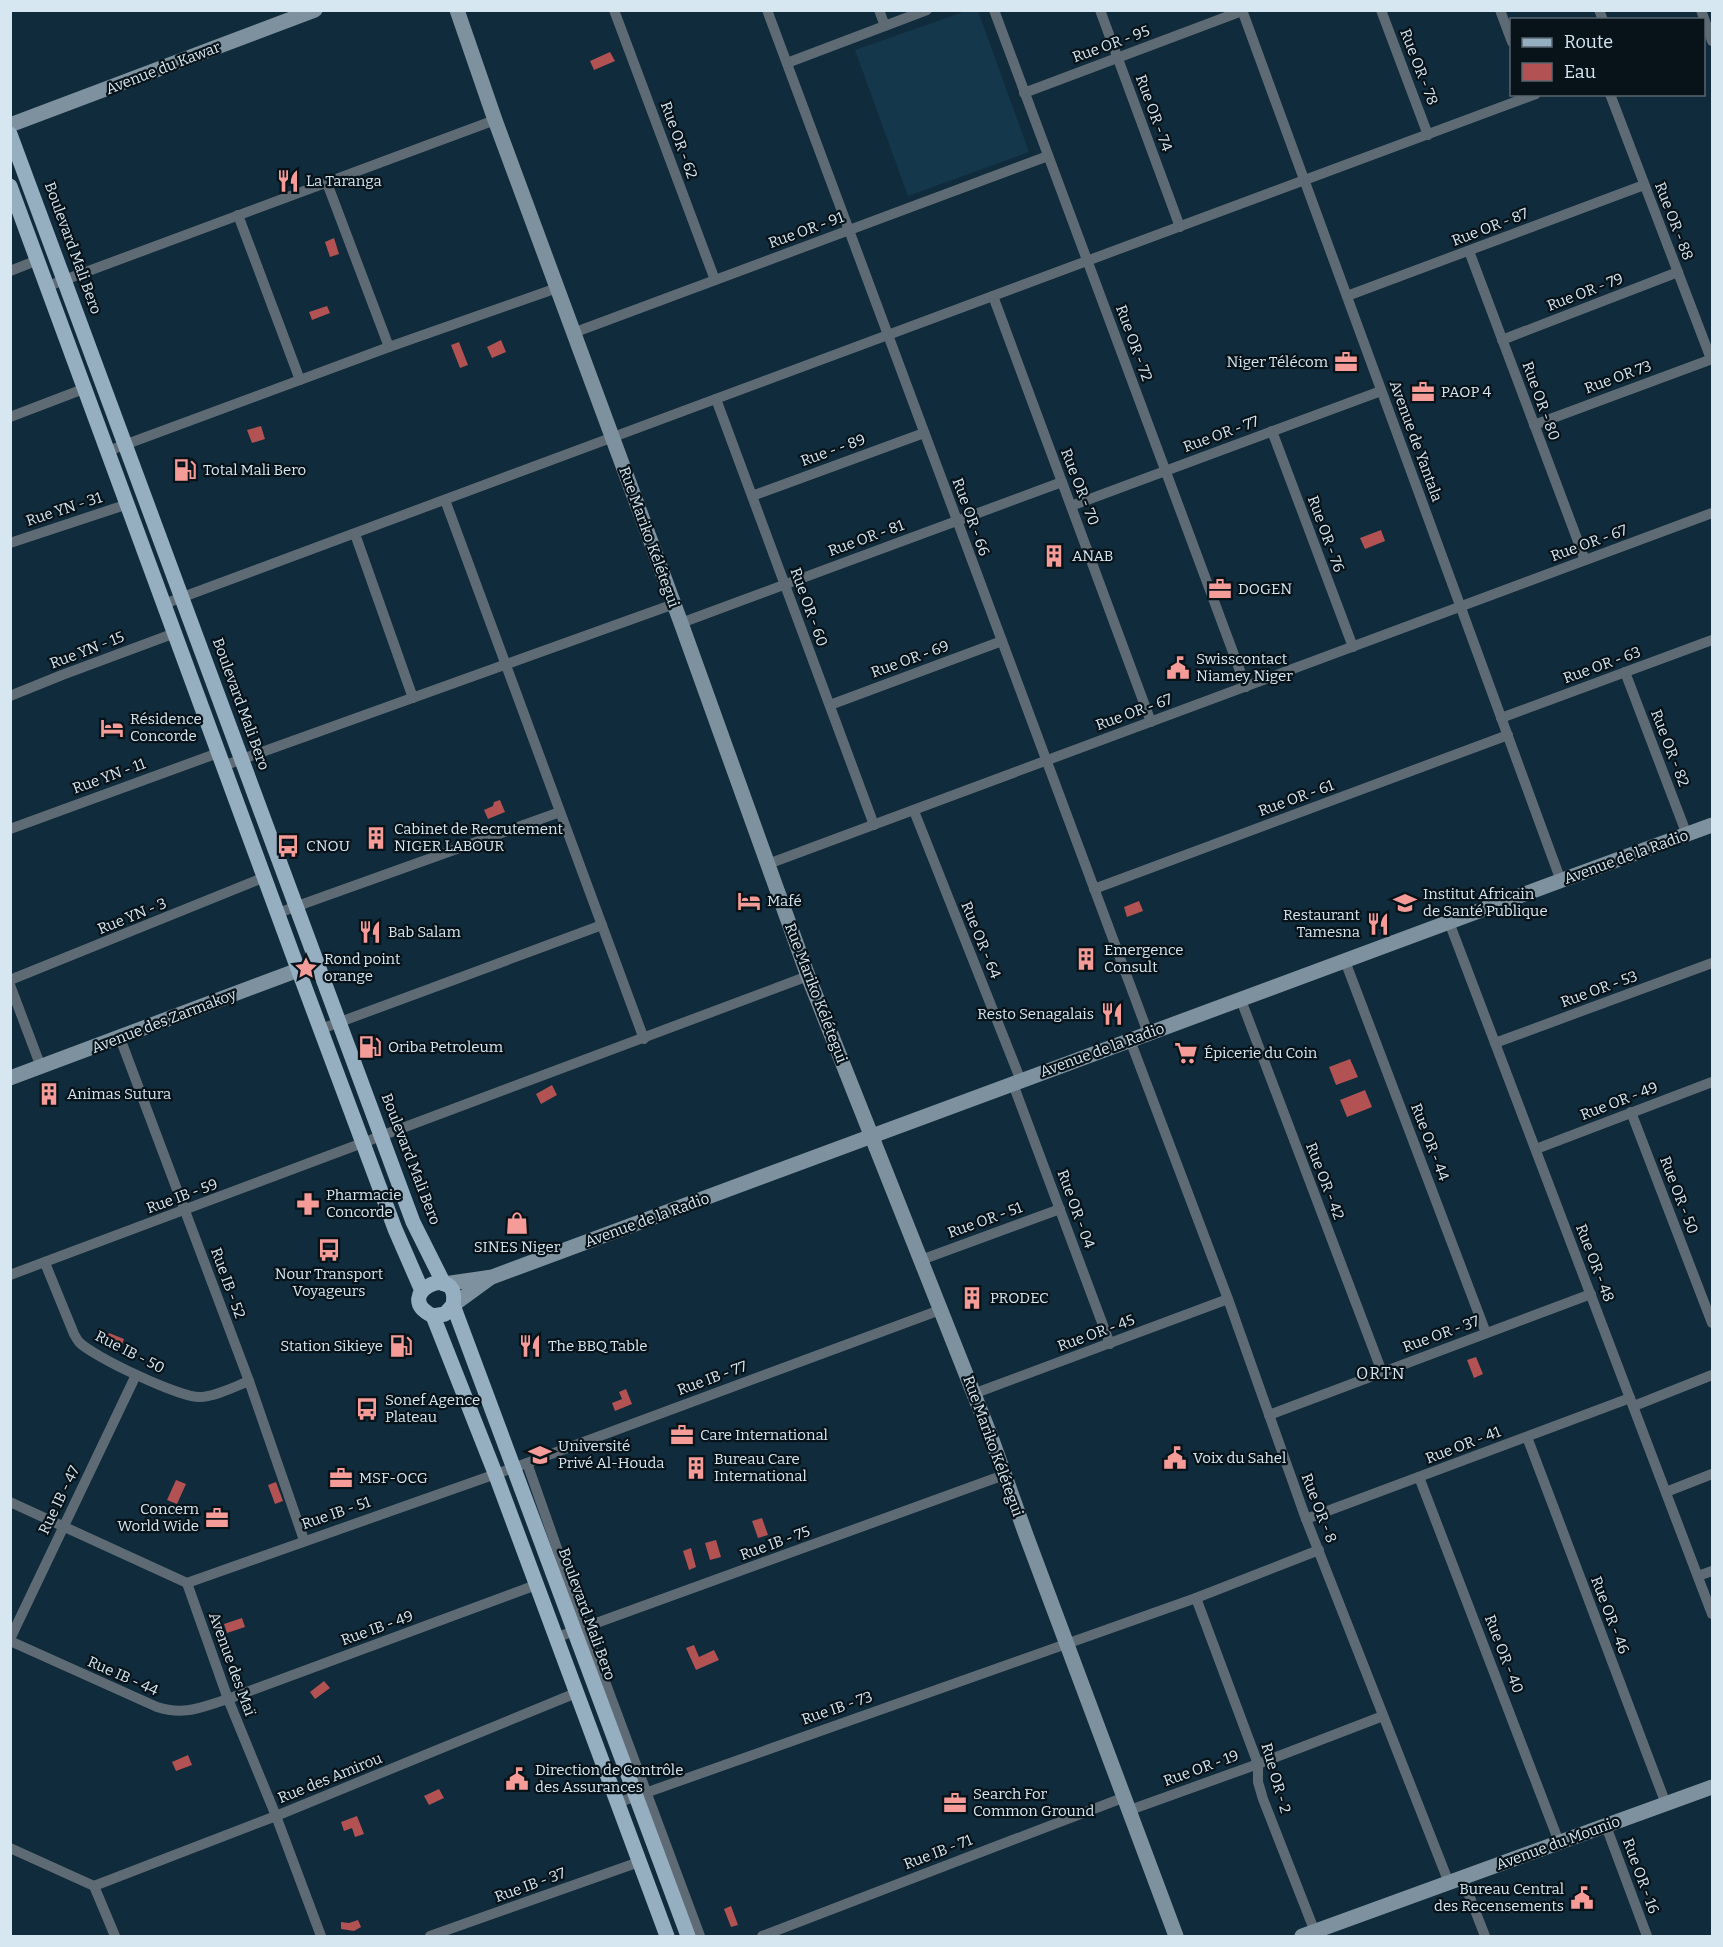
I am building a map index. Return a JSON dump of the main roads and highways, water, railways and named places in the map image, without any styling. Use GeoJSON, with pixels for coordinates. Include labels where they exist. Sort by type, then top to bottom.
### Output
{"type":"FeatureCollection","features":[{"type":"Feature","properties":{"kind":"main road","name":"Boulevard Mali Bero"},"geometry":{"type":"LineString","coordinates":[[10,134],[127,444],[413,1222],[444,1284]]}},
{"type":"Feature","properties":{"kind":"main road"},"geometry":{"type":"LineString","coordinates":[[10,186],[86,388],[220,760],[395,1229],[422,1291],[420,1303],[423,1309],[433,1316],[495,1473],[667,1936]]}},
{"type":"Feature","properties":{"kind":"main road"},"geometry":{"type":"LineString","coordinates":[[422,1291],[429,1284],[439,1282],[452,1293],[453,1305],[445,1314],[433,1316]]}},
{"type":"Feature","properties":{"kind":"main road","name":"Boulevard Mali Bero"},"geometry":{"type":"LineString","coordinates":[[453,1305],[520,1465],[641,1794],[688,1936]]}},
{"type":"Feature","properties":{"kind":"water"},"geometry":{"type":"Polygon","coordinates":[[[610,52],[615,61],[594,70],[590,61],[610,52]]]}},
{"type":"Feature","properties":{"kind":"water"},"geometry":{"type":"Polygon","coordinates":[[[334,238],[339,254],[330,257],[325,242],[334,238]]]}},
{"type":"Feature","properties":{"kind":"water"},"geometry":{"type":"Polygon","coordinates":[[[327,306],[330,313],[312,320],[309,312],[327,306]]]}},
{"type":"Feature","properties":{"kind":"water"},"geometry":{"type":"Polygon","coordinates":[[[501,340],[506,352],[492,358],[487,347],[501,340]]]}},
{"type":"Feature","properties":{"kind":"water"},"geometry":{"type":"Polygon","coordinates":[[[459,342],[468,365],[460,368],[451,345],[459,342]]]}},
{"type":"Feature","properties":{"kind":"water"},"geometry":{"type":"Polygon","coordinates":[[[261,426],[265,439],[252,443],[247,430],[261,426]]]}},
{"type":"Feature","properties":{"kind":"water"},"geometry":{"type":"Polygon","coordinates":[[[1381,530],[1385,541],[1365,549],[1360,538],[1381,530]]]}},
{"type":"Feature","properties":{"kind":"water"},"geometry":{"type":"Polygon","coordinates":[[[500,800],[505,812],[488,819],[484,810],[500,800]]]}},
{"type":"Feature","properties":{"kind":"water"},"geometry":{"type":"Polygon","coordinates":[[[1139,901],[1143,911],[1127,917],[1124,907],[1139,901]]]}},
{"type":"Feature","properties":{"kind":"water"},"geometry":{"type":"Polygon","coordinates":[[[1350,1059],[1358,1077],[1336,1085],[1329,1067],[1350,1059]]]}},
{"type":"Feature","properties":{"kind":"water"},"geometry":{"type":"Polygon","coordinates":[[[552,1085],[557,1095],[541,1104],[536,1094],[552,1085]]]}},
{"type":"Feature","properties":{"kind":"water"},"geometry":{"type":"Polygon","coordinates":[[[1365,1090],[1372,1107],[1347,1117],[1340,1100],[1365,1090]]]}},
{"type":"Feature","properties":{"kind":"water"},"geometry":{"type":"Polygon","coordinates":[[[109,1333],[124,1339],[121,1347],[105,1341],[109,1333]]]}},
{"type":"Feature","properties":{"kind":"water"},"geometry":{"type":"Polygon","coordinates":[[[1476,1357],[1483,1374],[1474,1378],[1467,1360],[1476,1357]]]}},
{"type":"Feature","properties":{"kind":"water"},"geometry":{"type":"Polygon","coordinates":[[[626,1389],[632,1404],[615,1411],[612,1403],[622,1399],[619,1392],[626,1389]]]}},
{"type":"Feature","properties":{"kind":"water"},"geometry":{"type":"Polygon","coordinates":[[[176,1480],[186,1484],[177,1504],[167,1500],[176,1480]]]}},
{"type":"Feature","properties":{"kind":"water"},"geometry":{"type":"Polygon","coordinates":[[[276,1482],[283,1501],[275,1504],[268,1485],[276,1482]]]}},
{"type":"Feature","properties":{"kind":"water"},"geometry":{"type":"Polygon","coordinates":[[[762,1518],[768,1535],[758,1538],[752,1521],[762,1518]]]}},
{"type":"Feature","properties":{"kind":"water"},"geometry":{"type":"Polygon","coordinates":[[[716,1540],[721,1557],[710,1560],[705,1543],[716,1540]]]}},
{"type":"Feature","properties":{"kind":"water"},"geometry":{"type":"Polygon","coordinates":[[[691,1548],[696,1567],[689,1570],[683,1551],[691,1548]]]}},
{"type":"Feature","properties":{"kind":"water"},"geometry":{"type":"Polygon","coordinates":[[[242,1618],[245,1627],[227,1633],[224,1624],[242,1618]]]}},
{"type":"Feature","properties":{"kind":"water"},"geometry":{"type":"Polygon","coordinates":[[[694,1645],[699,1657],[714,1650],[719,1660],[696,1670],[686,1648],[694,1645]]]}},
{"type":"Feature","properties":{"kind":"water"},"geometry":{"type":"Polygon","coordinates":[[[324,1681],[330,1688],[315,1699],[310,1692],[324,1681]]]}},
{"type":"Feature","properties":{"kind":"water"},"geometry":{"type":"Polygon","coordinates":[[[188,1755],[192,1765],[176,1771],[172,1762],[188,1755]]]}},
{"type":"Feature","properties":{"kind":"water"},"geometry":{"type":"Polygon","coordinates":[[[439,1789],[444,1798],[429,1805],[424,1796],[439,1789]]]}},
{"type":"Feature","properties":{"kind":"water"},"geometry":{"type":"Polygon","coordinates":[[[357,1816],[364,1834],[355,1837],[352,1828],[344,1831],[341,1822],[357,1816]]]}},
{"type":"Feature","properties":{"kind":"water"},"geometry":{"type":"Polygon","coordinates":[[[731,1906],[738,1925],[731,1927],[724,1909],[731,1906]]]}},
{"type":"Feature","properties":{"kind":"water"},"geometry":{"type":"Polygon","coordinates":[[[358,1920],[361,1927],[354,1931],[341,1929],[341,1922],[349,1923],[358,1920]]]}},
{"type":"Feature","properties":{"kind":"place","name":"La Taranga"},"geometry":{"type":"Point","coordinates":[288,181]}},
{"type":"Feature","properties":{"kind":"place","name":"Niger Télécom"},"geometry":{"type":"Point","coordinates":[1346,362]}},
{"type":"Feature","properties":{"kind":"place","name":"PAOP 4"},"geometry":{"type":"Point","coordinates":[1423,392]}},
{"type":"Feature","properties":{"kind":"place","name":"Total Mali Bero"},"geometry":{"type":"Point","coordinates":[185,470]}},
{"type":"Feature","properties":{"kind":"place","name":"ANAB"},"geometry":{"type":"Point","coordinates":[1054,556]}},
{"type":"Feature","properties":{"kind":"place","name":"DOGEN"},"geometry":{"type":"Point","coordinates":[1220,589]}},
{"type":"Feature","properties":{"kind":"place","name":"Swisscontact Niamey Niger"},"geometry":{"type":"Point","coordinates":[1178,668]}},
{"type":"Feature","properties":{"kind":"place","name":"Résidence Concorde"},"geometry":{"type":"Point","coordinates":[112,728]}},
{"type":"Feature","properties":{"kind":"place","name":"Cabinet de Recrutement NIGER LABOUR"},"geometry":{"type":"Point","coordinates":[376,838]}},
{"type":"Feature","properties":{"kind":"place","name":"CNOU"},"geometry":{"type":"Point","coordinates":[288,846]}},
{"type":"Feature","properties":{"kind":"place","name":"Mafé"},"geometry":{"type":"Point","coordinates":[749,901]}},
{"type":"Feature","properties":{"kind":"place","name":"Institut Africain de Santé Publique"},"geometry":{"type":"Point","coordinates":[1405,903]}},
{"type":"Feature","properties":{"kind":"place","name":"Restaurant Tamesna"},"geometry":{"type":"Point","coordinates":[1378,924]}},
{"type":"Feature","properties":{"kind":"place","name":"Bab Salam"},"geometry":{"type":"Point","coordinates":[370,932]}},
{"type":"Feature","properties":{"kind":"place","name":"Emergence Consult"},"geometry":{"type":"Point","coordinates":[1086,959]}},
{"type":"Feature","properties":{"kind":"place","name":"Rond point orange"},"geometry":{"type":"Point","coordinates":[306,968]}},
{"type":"Feature","properties":{"kind":"place","name":"Resto Senagalais"},"geometry":{"type":"Point","coordinates":[1112,1014]}},
{"type":"Feature","properties":{"kind":"place","name":"Oriba Petroleum"},"geometry":{"type":"Point","coordinates":[370,1047]}},
{"type":"Feature","properties":{"kind":"place","name":"Épicerie du Coin"},"geometry":{"type":"Point","coordinates":[1186,1053]}},
{"type":"Feature","properties":{"kind":"place","name":"Animas Sutura"},"geometry":{"type":"Point","coordinates":[49,1094]}},
{"type":"Feature","properties":{"kind":"place","name":"Pharmacie Concorde"},"geometry":{"type":"Point","coordinates":[308,1204]}},
{"type":"Feature","properties":{"kind":"place","name":"SINES Niger"},"geometry":{"type":"Point","coordinates":[517,1223]}},
{"type":"Feature","properties":{"kind":"place","name":"Nour Transport Voyageurs"},"geometry":{"type":"Point","coordinates":[329,1250]}},
{"type":"Feature","properties":{"kind":"place","name":"PRODEC"},"geometry":{"type":"Point","coordinates":[972,1298]}},
{"type":"Feature","properties":{"kind":"place","name":"Station Sikieye"},"geometry":{"type":"Point","coordinates":[401,1346]}},
{"type":"Feature","properties":{"kind":"place","name":"The BBQ Table"},"geometry":{"type":"Point","coordinates":[530,1346]}},
{"type":"Feature","properties":{"kind":"place","name":"Sonef Agence Plateau"},"geometry":{"type":"Point","coordinates":[367,1409]}},
{"type":"Feature","properties":{"kind":"place","name":"Care International"},"geometry":{"type":"Point","coordinates":[682,1435]}},
{"type":"Feature","properties":{"kind":"place","name":"Université Privé Al-Houda"},"geometry":{"type":"Point","coordinates":[540,1455]}},
{"type":"Feature","properties":{"kind":"place","name":"Voix du Sahel"},"geometry":{"type":"Point","coordinates":[1175,1458]}},
{"type":"Feature","properties":{"kind":"place","name":"Bureau Care International"},"geometry":{"type":"Point","coordinates":[696,1468]}},
{"type":"Feature","properties":{"kind":"place","name":"MSF-OCG"},"geometry":{"type":"Point","coordinates":[341,1478]}},
{"type":"Feature","properties":{"kind":"place","name":"Concern World Wide"},"geometry":{"type":"Point","coordinates":[217,1518]}},
{"type":"Feature","properties":{"kind":"place","name":"Direction de Contrôle des Assurances"},"geometry":{"type":"Point","coordinates":[517,1779]}},
{"type":"Feature","properties":{"kind":"place","name":"Search For Common Ground"},"geometry":{"type":"Point","coordinates":[955,1803]}},
{"type":"Feature","properties":{"kind":"place","name":"Bureau Central des Recensements"},"geometry":{"type":"Point","coordinates":[1582,1898]}},
{"type":"Feature","properties":{"kind":"district","name":"ORTN"},"geometry":{"type":"Point","coordinates":[1381,1373]}}]}
